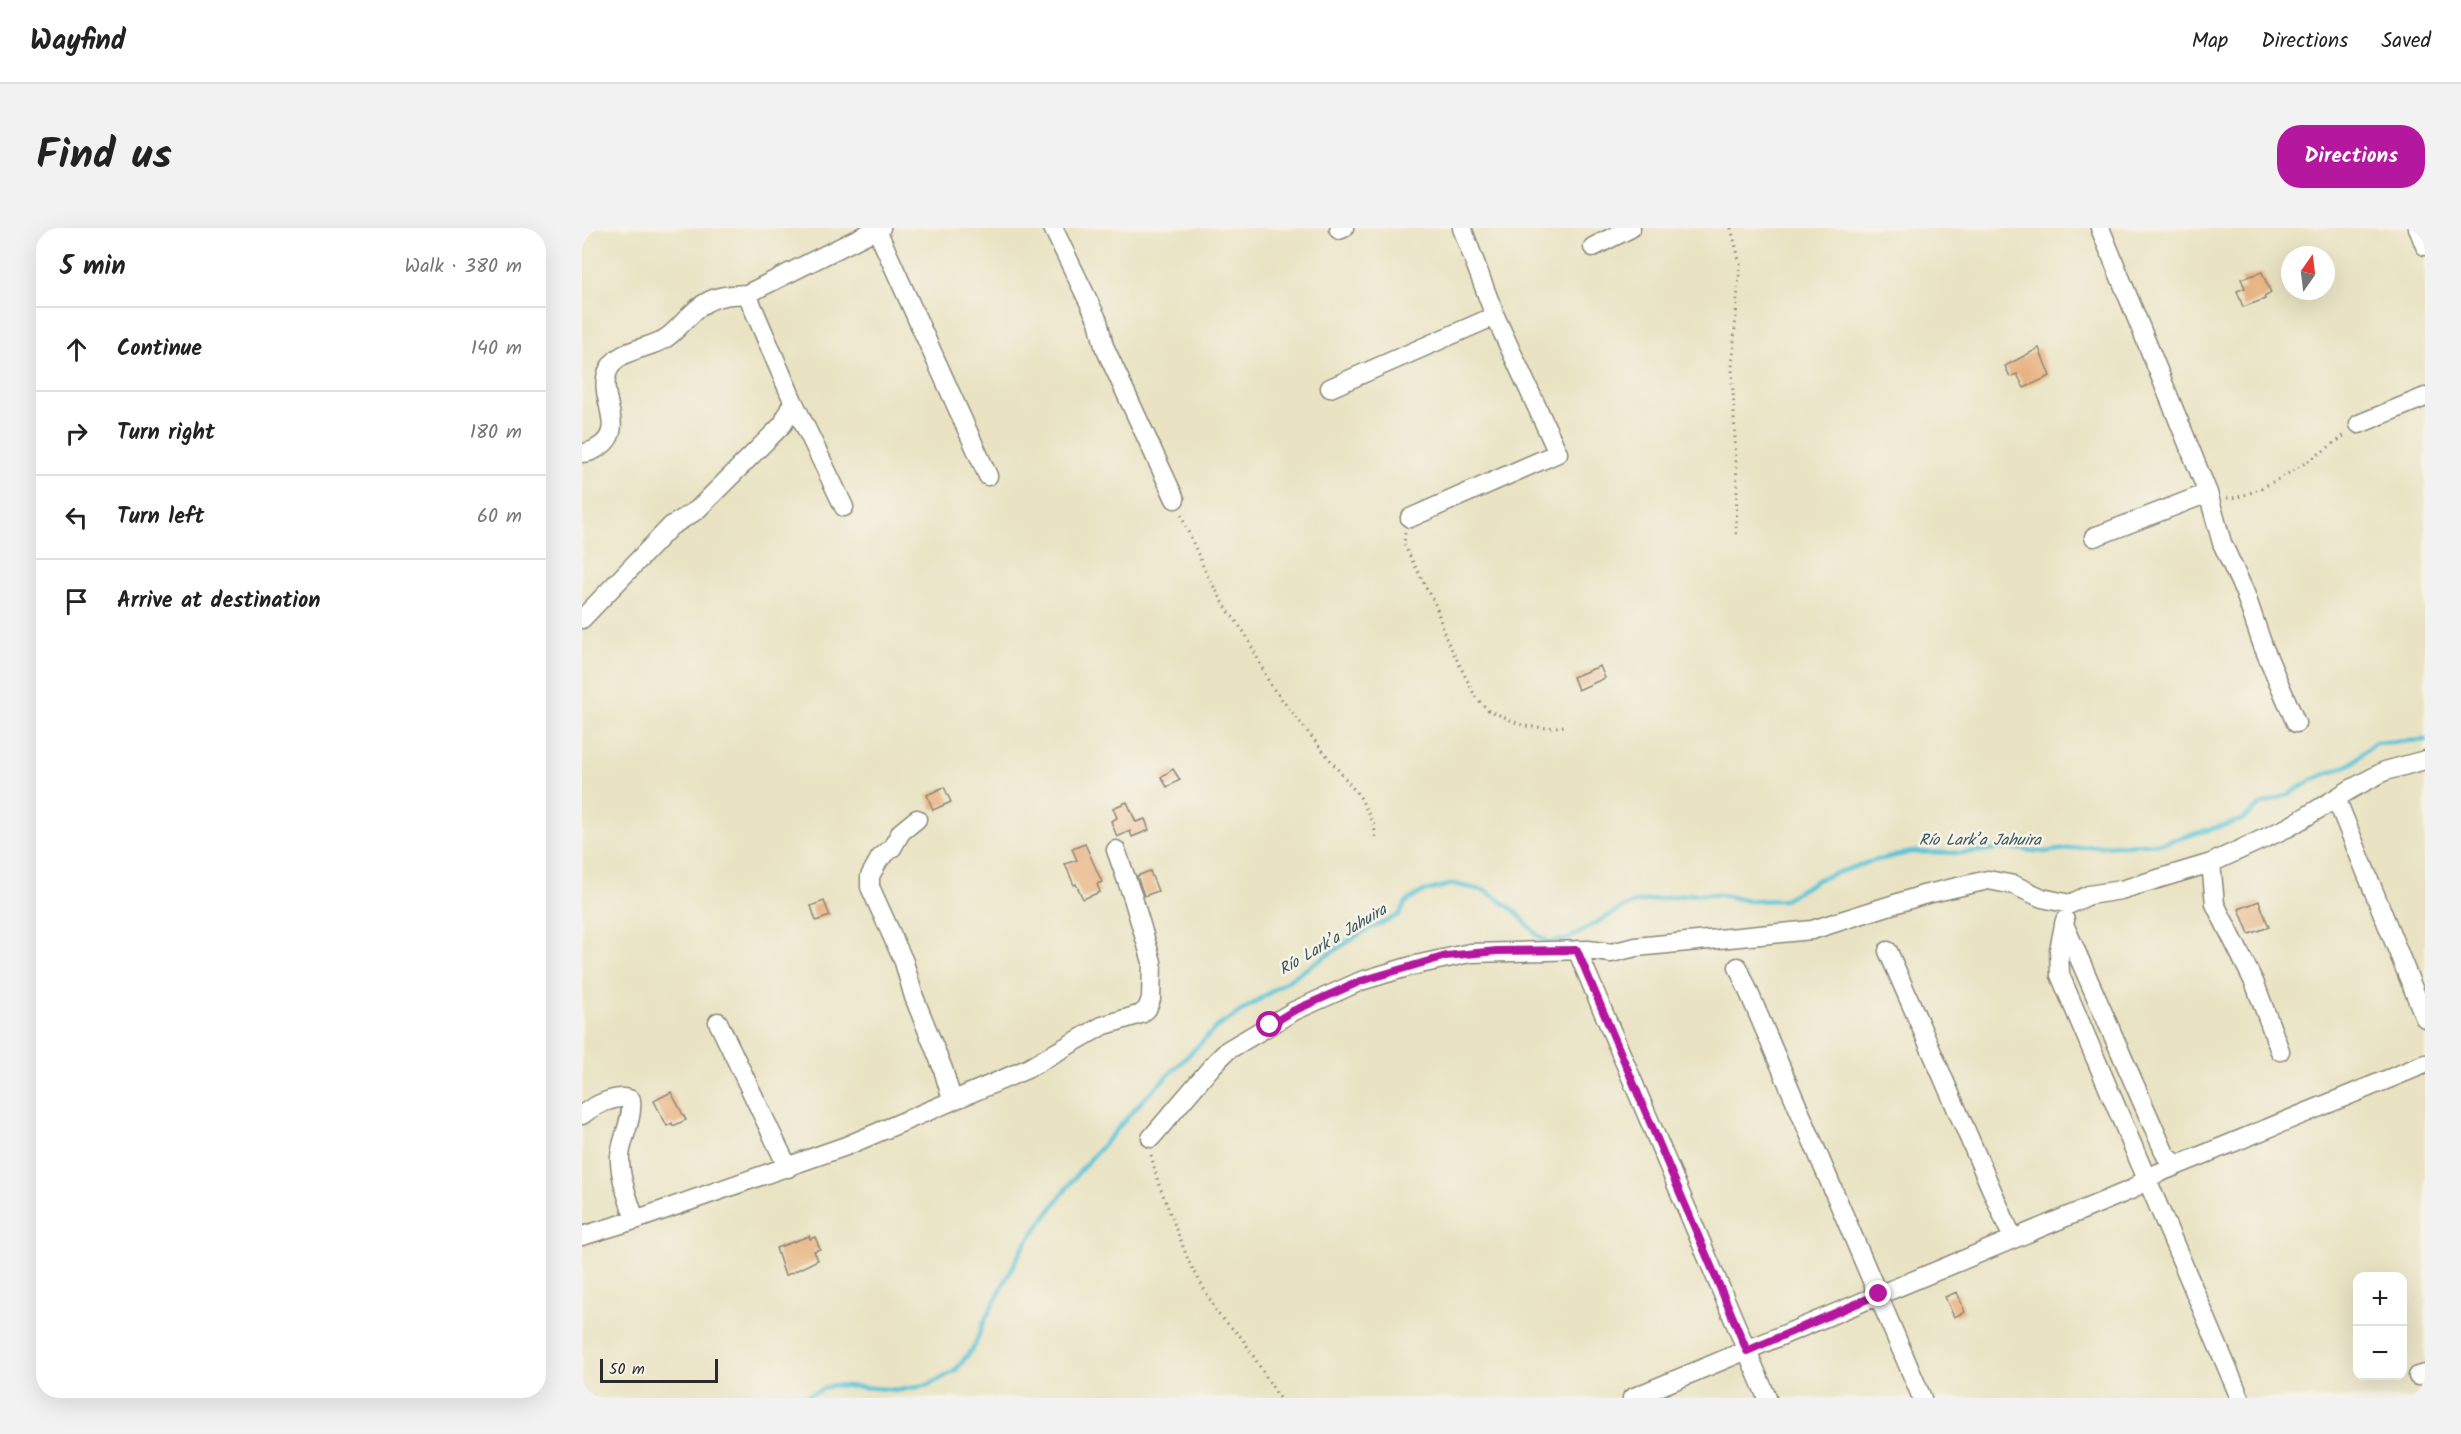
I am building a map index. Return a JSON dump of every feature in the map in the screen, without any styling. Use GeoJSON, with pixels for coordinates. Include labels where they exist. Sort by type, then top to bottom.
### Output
{"type":"FeatureCollection","features":[{"type":"Feature","properties":{"kind":"street"},"geometry":{"type":"LineString","coordinates":[[1053,228],[1098,321],[1104,346],[1175,499]]}},
{"type":"Feature","properties":{"kind":"street"},"geometry":{"type":"LineString","coordinates":[[1410,518],[1558,453],[1496,316],[1462,228]]}},
{"type":"Feature","properties":{"kind":"street"},"geometry":{"type":"LineString","coordinates":[[1593,247],[1630,228]]}},
{"type":"Feature","properties":{"kind":"street"},"geometry":{"type":"LineString","coordinates":[[2100,228],[2208,493],[2222,543],[2245,594],[2263,646],[2296,723]]}},
{"type":"Feature","properties":{"kind":"street"},"geometry":{"type":"LineString","coordinates":[[2418,228],[2425,246]]}},
{"type":"Feature","properties":{"kind":"street"},"geometry":{"type":"LineString","coordinates":[[582,453],[590,453],[604,444],[612,432],[612,421],[605,390],[608,371],[616,361],[633,349],[665,339],[706,302],[726,295],[747,294],[879,229],[988,476]]}},
{"type":"Feature","properties":{"kind":"street"},"geometry":{"type":"LineString","coordinates":[[747,294],[793,401],[844,507]]}},
{"type":"Feature","properties":{"kind":"street"},"geometry":{"type":"LineString","coordinates":[[1330,388],[1496,316]]}},
{"type":"Feature","properties":{"kind":"street"},"geometry":{"type":"LineString","coordinates":[[2359,424],[2425,397]]}},
{"type":"Feature","properties":{"kind":"street"},"geometry":{"type":"LineString","coordinates":[[582,619],[671,526],[697,510],[783,424],[793,401]]}},
{"type":"Feature","properties":{"kind":"street"},"geometry":{"type":"LineString","coordinates":[[2094,537],[2208,493]]}},
{"type":"Feature","properties":{"kind":"street"},"geometry":{"type":"LineString","coordinates":[[2240,1398],[2060,975],[2059,950],[2064,924],[2070,904],[2078,899],[2121,890],[2211,864],[2289,827],[2385,771],[2425,760]]}},
{"type":"Feature","properties":{"kind":"street"},"geometry":{"type":"LineString","coordinates":[[2336,798],[2425,1018]]}},
{"type":"Feature","properties":{"kind":"street"},"geometry":{"type":"LineString","coordinates":[[917,819],[901,832],[892,848],[880,858],[870,876],[870,887],[904,962],[914,997],[943,1069],[952,1100]]}},
{"type":"Feature","properties":{"kind":"street"},"geometry":{"type":"LineString","coordinates":[[582,1236],[788,1168],[846,1146],[1027,1069],[1102,1026],[1141,1014],[1147,1009],[1151,999],[1152,962],[1133,897],[1116,850]]}},
{"type":"Feature","properties":{"kind":"street"},"geometry":{"type":"LineString","coordinates":[[2211,864],[2215,904],[2255,984],[2280,1052]]}},
{"type":"Feature","properties":{"kind":"street"},"geometry":{"type":"LineString","coordinates":[[1151,1138],[1228,1050],[1293,1011],[1361,981],[1411,966],[1470,953],[1577,950],[1611,953],[1636,947],[1812,930],[1923,895],[1988,880],[2014,885],[2042,898],[2070,904]]}},
{"type":"Feature","properties":{"kind":"street"},"geometry":{"type":"LineString","coordinates":[[2064,924],[2166,1156],[2178,1165]]}},
{"type":"Feature","properties":{"kind":"street"},"geometry":{"type":"LineString","coordinates":[[1577,950],[1767,1398]]}},
{"type":"Feature","properties":{"kind":"street"},"geometry":{"type":"LineString","coordinates":[[1888,951],[2013,1239]]}},
{"type":"Feature","properties":{"kind":"street"},"geometry":{"type":"LineString","coordinates":[[1738,967],[1922,1398]]}},
{"type":"Feature","properties":{"kind":"street"},"geometry":{"type":"LineString","coordinates":[[718,1022],[788,1168]]}},
{"type":"Feature","properties":{"kind":"street"},"geometry":{"type":"LineString","coordinates":[[1632,1398],[2133,1189],[2146,1178],[2425,1064]]}},
{"type":"Feature","properties":{"kind":"street"},"geometry":{"type":"LineString","coordinates":[[582,1115],[591,1108],[617,1099],[631,1100],[632,1111],[620,1156],[622,1177],[635,1220]]}},
{"type":"Feature","properties":{"kind":"path"},"geometry":{"type":"LineString","coordinates":[[1731,228],[1740,262],[1732,368],[1737,485],[1736,537]]}},
{"type":"Feature","properties":{"kind":"path"},"geometry":{"type":"LineString","coordinates":[[2208,493],[2231,498],[2249,495],[2304,464],[2359,424]]}},
{"type":"Feature","properties":{"kind":"path"},"geometry":{"type":"LineString","coordinates":[[1175,499],[1206,575],[1246,635],[1271,686],[1360,797],[1374,825],[1376,839]]}},
{"type":"Feature","properties":{"kind":"path"},"geometry":{"type":"LineString","coordinates":[[1410,518],[1405,529],[1404,545],[1436,606],[1445,636],[1475,696],[1488,710],[1524,726],[1548,728],[1565,726]]}},
{"type":"Feature","properties":{"kind":"path"},"geometry":{"type":"LineString","coordinates":[[1151,1138],[1151,1158],[1158,1182],[1189,1262],[1218,1314],[1243,1339],[1279,1398]]}},
{"type":"Feature","properties":{"kind":"building"},"geometry":{"type":"Polygon","coordinates":[[[2262,272],[2271,293],[2264,297],[2265,299],[2243,307],[2237,291],[2245,288],[2241,279],[2262,272]]]}},
{"type":"Feature","properties":{"kind":"building"},"geometry":{"type":"Polygon","coordinates":[[[2039,348],[2050,376],[2024,388],[2017,374],[2010,377],[2005,366],[2039,348]]]}},
{"type":"Feature","properties":{"kind":"building"},"geometry":{"type":"Polygon","coordinates":[[[1600,666],[1605,678],[1578,690],[1573,677],[1600,666]]]}},
{"type":"Feature","properties":{"kind":"building"},"geometry":{"type":"Polygon","coordinates":[[[1173,769],[1180,780],[1167,787],[1161,777],[1173,769]]]}},
{"type":"Feature","properties":{"kind":"building"},"geometry":{"type":"Polygon","coordinates":[[[944,787],[951,802],[933,810],[927,795],[944,787]]]}},
{"type":"Feature","properties":{"kind":"building"},"geometry":{"type":"Polygon","coordinates":[[[1127,802],[1136,822],[1145,819],[1149,830],[1132,837],[1130,831],[1117,837],[1111,821],[1117,818],[1113,808],[1127,802]]]}},
{"type":"Feature","properties":{"kind":"building"},"geometry":{"type":"Polygon","coordinates":[[[1085,844],[1102,882],[1097,884],[1100,892],[1083,899],[1065,864],[1077,860],[1072,849],[1085,844]]]}},
{"type":"Feature","properties":{"kind":"building"},"geometry":{"type":"Polygon","coordinates":[[[1150,871],[1158,891],[1144,896],[1137,876],[1150,871]]]}},
{"type":"Feature","properties":{"kind":"building"},"geometry":{"type":"Polygon","coordinates":[[[824,901],[830,916],[816,921],[811,906],[824,901]]]}},
{"type":"Feature","properties":{"kind":"building"},"geometry":{"type":"Polygon","coordinates":[[[2259,901],[2269,927],[2249,934],[2239,909],[2259,901]]]}},
{"type":"Feature","properties":{"kind":"building"},"geometry":{"type":"Polygon","coordinates":[[[671,1092],[686,1120],[673,1126],[672,1123],[667,1126],[654,1101],[671,1092]]]}},
{"type":"Feature","properties":{"kind":"building"},"geometry":{"type":"Polygon","coordinates":[[[809,1236],[810,1239],[815,1237],[820,1249],[814,1251],[818,1260],[785,1276],[776,1248],[809,1236]]]}},
{"type":"Feature","properties":{"kind":"building"},"geometry":{"type":"Polygon","coordinates":[[[1957,1292],[1965,1312],[1954,1317],[1945,1297],[1957,1292]]]}},
{"type":"Feature","properties":{"kind":"waterway","name":"Río Lark’a Jahuira"},"geometry":{"type":"LineString","coordinates":[[801,1398],[833,1385],[900,1390],[928,1385],[955,1371],[974,1347],[984,1322],[1023,1247],[1078,1173],[1143,1100],[1217,1027],[1361,933],[1399,915],[1406,902],[1422,892],[1453,884],[1486,891],[1515,911],[1538,936],[1549,942],[1568,939],[1622,908],[1638,902],[1693,894],[1721,895],[1749,901],[1783,900],[1819,879],[1869,862],[1912,852],[1962,853],[2006,848],[2044,852],[2082,847],[2163,843],[2242,820],[2260,805],[2351,764],[2374,743],[2425,740]]}},
{"type":"Feature","properties":{"kind":"route"},"geometry":{"type":"LineString","coordinates":[[1270,1025],[1293,1011],[1361,981],[1446,956],[1497,951],[1577,950],[1747,1351],[1879,1294]]}}]}
